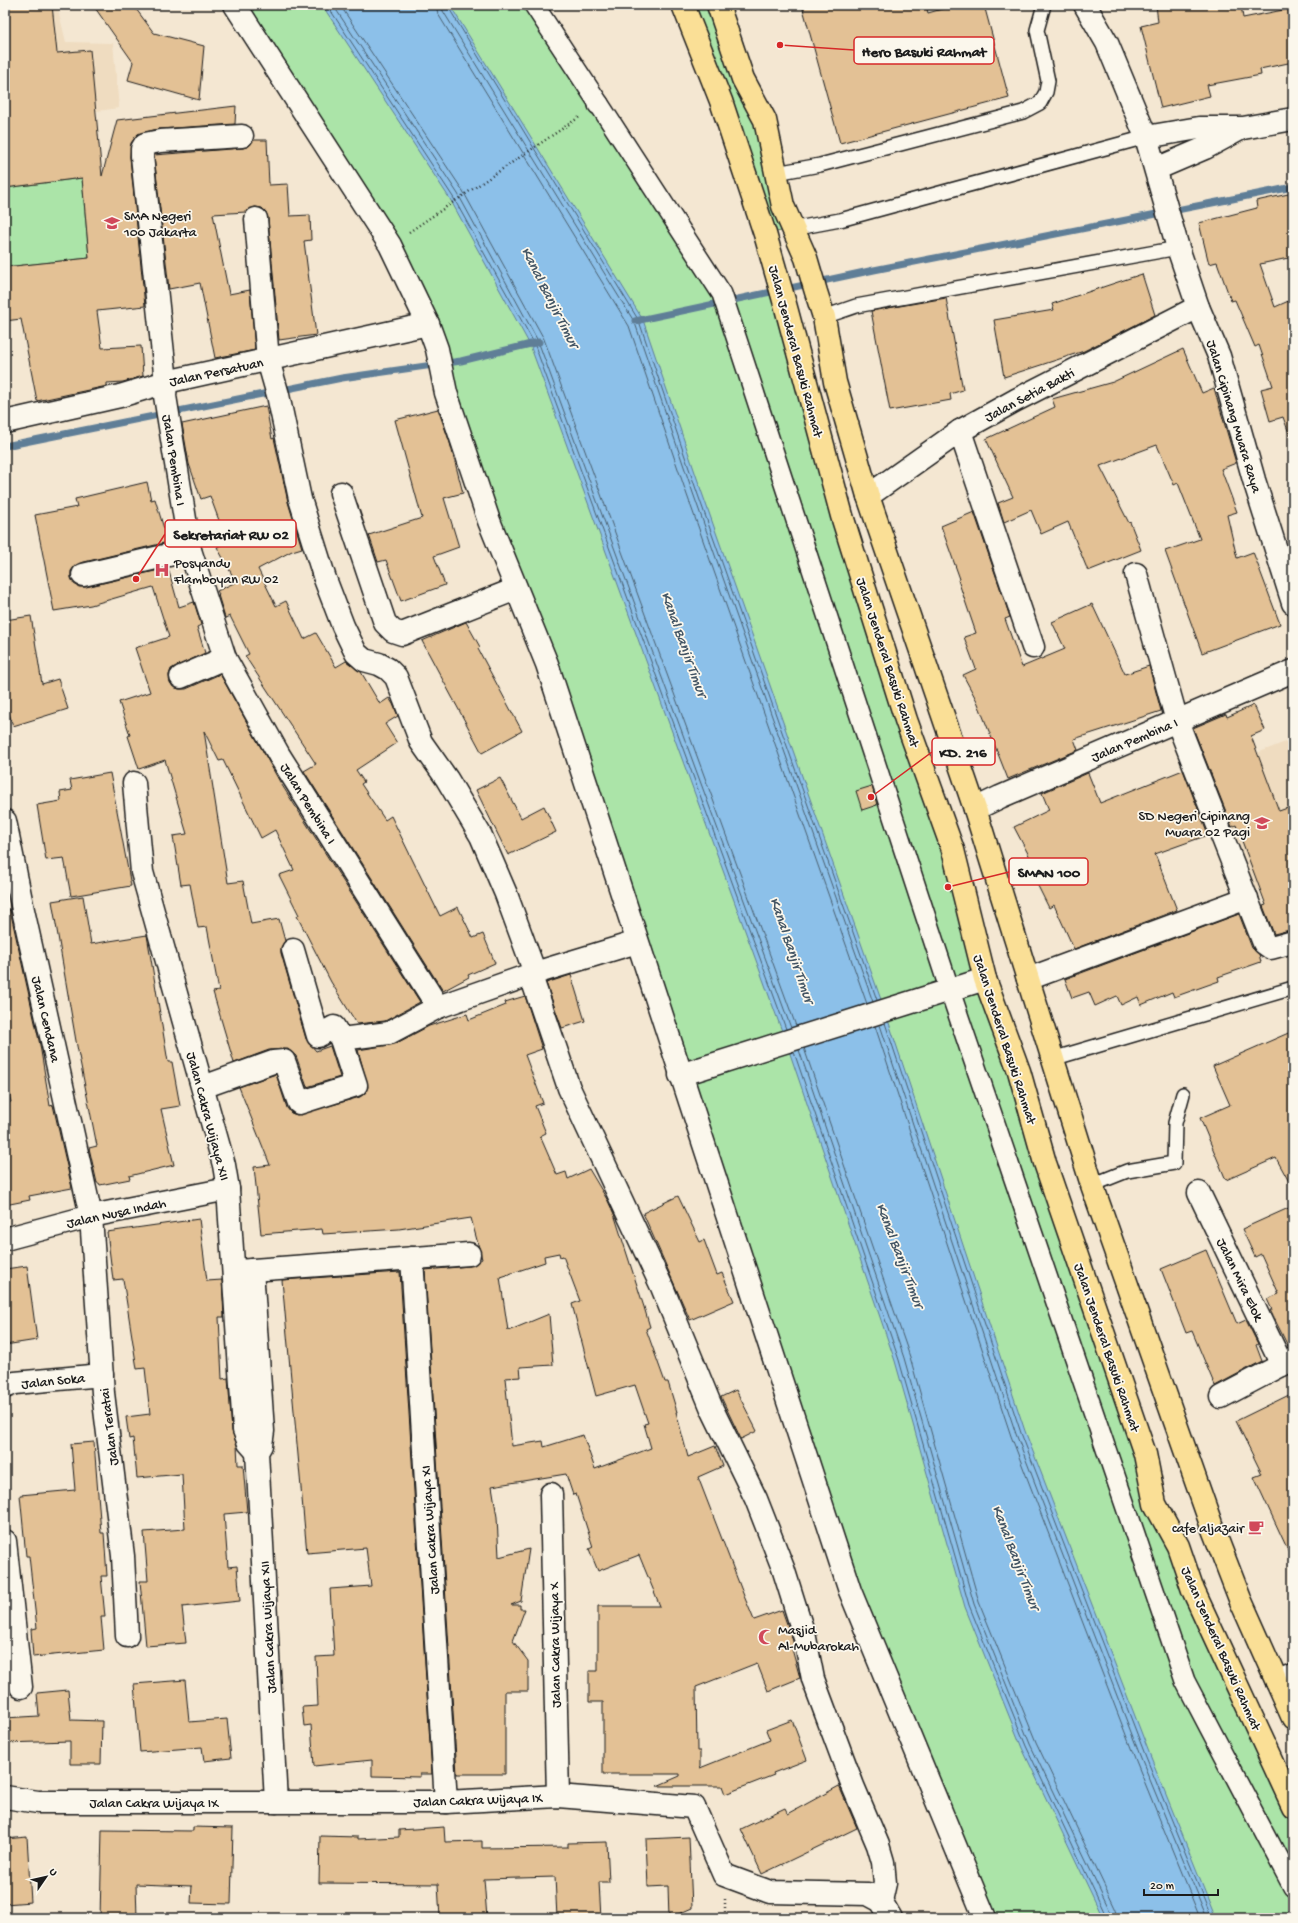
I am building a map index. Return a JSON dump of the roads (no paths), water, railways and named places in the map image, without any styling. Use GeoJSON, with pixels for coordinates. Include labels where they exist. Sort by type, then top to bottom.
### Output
{"type":"FeatureCollection","features":[{"type":"Feature","properties":{"kind":"main road","name":"Jalan Jenderal Basuki Rahmat"},"geometry":{"type":"LineString","coordinates":[[683,5],[721,102],[773,264],[842,516],[906,720],[953,850],[985,979],[1019,1071],[1044,1163],[1145,1454],[1155,1504],[1178,1546],[1193,1590],[1293,1806]]}},
{"type":"Feature","properties":{"kind":"main road","name":"Jalan Jenderal Basuki Rahmat"},"geometry":{"type":"LineString","coordinates":[[718,5],[742,79],[765,120],[783,206],[806,258],[824,317],[835,382],[868,496],[975,809],[1092,1184],[1211,1524],[1240,1599],[1285,1679],[1293,1718]]}},
{"type":"Feature","properties":{"kind":"street"},"geometry":{"type":"LineString","coordinates":[[235,5],[390,245],[428,324],[437,349],[445,386],[489,521],[547,664],[637,942],[688,1073],[850,1592],[985,1918]]}},
{"type":"Feature","properties":{"kind":"street"},"geometry":{"type":"LineString","coordinates":[[534,5],[722,294],[941,965],[1185,1681],[1293,1888]]}},
{"type":"Feature","properties":{"kind":"street","name":"Jalan Cipinang Muara Raya"},"geometry":{"type":"LineString","coordinates":[[1085,5],[1107,44],[1146,137],[1178,248],[1198,308],[1219,356],[1250,466],[1293,603]]}},
{"type":"Feature","properties":{"kind":"street"},"geometry":{"type":"LineString","coordinates":[[1146,137],[1199,128],[1243,128],[1293,119]]}},
{"type":"Feature","properties":{"kind":"street"},"geometry":{"type":"LineString","coordinates":[[1156,169],[1205,148],[1243,128]]}},
{"type":"Feature","properties":{"kind":"street","name":"Jalan Pembina I"},"geometry":{"type":"LineString","coordinates":[[242,136],[160,141],[145,144],[142,149],[166,398],[190,550],[225,658],[279,755],[438,1007]]}},
{"type":"Feature","properties":{"kind":"street"},"geometry":{"type":"LineString","coordinates":[[256,219],[273,377],[300,499],[325,579],[343,626],[356,653],[360,657],[380,664],[396,677],[420,742],[447,779],[481,836],[506,894],[569,1088],[662,1287],[712,1409],[756,1499],[783,1568],[805,1638],[813,1679],[852,1786],[878,1845],[883,1862],[886,1909]]}},
{"type":"Feature","properties":{"kind":"street","name":"Jalan Setia Bakti"},"geometry":{"type":"LineString","coordinates":[[868,496],[960,431],[1016,400],[1198,308]]}},
{"type":"Feature","properties":{"kind":"street","name":"Jalan Persatuan"},"geometry":{"type":"LineString","coordinates":[[5,422],[120,396],[166,398],[273,377],[428,324]]}},
{"type":"Feature","properties":{"kind":"street"},"geometry":{"type":"LineString","coordinates":[[960,431],[1033,646]]}},
{"type":"Feature","properties":{"kind":"street"},"geometry":{"type":"LineString","coordinates":[[341,493],[385,624],[393,630],[402,634],[516,589]]}},
{"type":"Feature","properties":{"kind":"street"},"geometry":{"type":"LineString","coordinates":[[83,575],[190,550]]}},
{"type":"Feature","properties":{"kind":"street"},"geometry":{"type":"LineString","coordinates":[[1136,574],[1177,721],[1264,943],[1271,948],[1293,942]]}},
{"type":"Feature","properties":{"kind":"street"},"geometry":{"type":"LineString","coordinates":[[181,677],[225,658]]}},
{"type":"Feature","properties":{"kind":"street","name":"Jalan Pembina I"},"geometry":{"type":"LineString","coordinates":[[975,809],[1000,796],[1293,671]]}},
{"type":"Feature","properties":{"kind":"street","name":"Jalan Cakra Wijaya XII"},"geometry":{"type":"LineString","coordinates":[[134,783],[142,872],[224,1165],[243,1271],[244,1430],[249,1443],[257,1452],[276,1802]]}},
{"type":"Feature","properties":{"kind":"street","name":"Jalan Cendana"},"geometry":{"type":"LineString","coordinates":[[5,821],[23,910],[91,1216]]}},
{"type":"Feature","properties":{"kind":"street"},"geometry":{"type":"LineString","coordinates":[[1028,979],[1247,898]]}},
{"type":"Feature","properties":{"kind":"street"},"geometry":{"type":"LineString","coordinates":[[341,1039],[389,1033],[438,1007],[533,974],[637,942]]}},
{"type":"Feature","properties":{"kind":"street"},"geometry":{"type":"LineString","coordinates":[[203,1087],[273,1062],[284,1060],[299,1103],[356,1085],[341,1039],[334,1027],[318,1036],[293,950]]}},
{"type":"Feature","properties":{"kind":"street"},"geometry":{"type":"LineString","coordinates":[[688,1073],[985,979]]}},
{"type":"Feature","properties":{"kind":"street","name":"Jalan Nusa Indah"},"geometry":{"type":"LineString","coordinates":[[5,1239],[91,1216],[228,1189]]}},
{"type":"Feature","properties":{"kind":"street","name":"Jalan Mira Elok"},"geometry":{"type":"LineString","coordinates":[[1200,1193],[1288,1362],[1221,1397]]}},
{"type":"Feature","properties":{"kind":"street","name":"Jalan Teratai"},"geometry":{"type":"LineString","coordinates":[[91,1216],[102,1375],[124,1556],[127,1636]]}},
{"type":"Feature","properties":{"kind":"street"},"geometry":{"type":"LineString","coordinates":[[243,1271],[469,1254]]}},
{"type":"Feature","properties":{"kind":"street","name":"Jalan Cakra Wijaya XI"},"geometry":{"type":"LineString","coordinates":[[412,1258],[446,1802]]}},
{"type":"Feature","properties":{"kind":"street","name":"Jalan Soka"},"geometry":{"type":"LineString","coordinates":[[5,1387],[15,1383],[102,1375]]}},
{"type":"Feature","properties":{"kind":"street","name":"Jalan Cakra Wijaya X"},"geometry":{"type":"LineString","coordinates":[[551,1494],[558,1796]]}},
{"type":"Feature","properties":{"kind":"street"},"geometry":{"type":"LineString","coordinates":[[5,1541],[8,1597],[21,1687]]}},
{"type":"Feature","properties":{"kind":"street","name":"Jalan Cakra Wijaya IX"},"geometry":{"type":"LineString","coordinates":[[5,1797],[38,1802],[446,1802],[558,1796],[694,1807],[724,1875],[770,1892],[868,1894],[886,1909]]}},
{"type":"Feature","properties":{"kind":"lane"},"geometry":{"type":"LineString","coordinates":[[776,173],[820,165],[1023,112],[1040,103],[1046,92],[1048,81],[1037,30],[1044,5]]}},
{"type":"Feature","properties":{"kind":"lane"},"geometry":{"type":"LineString","coordinates":[[792,229],[840,220],[1146,137]]}},
{"type":"Feature","properties":{"kind":"lane"},"geometry":{"type":"LineString","coordinates":[[824,317],[856,306],[1178,248]]}},
{"type":"Feature","properties":{"kind":"lane"},"geometry":{"type":"LineString","coordinates":[[1052,1059],[1293,988]]}},
{"type":"Feature","properties":{"kind":"lane"},"geometry":{"type":"LineString","coordinates":[[1092,1184],[1127,1171],[1174,1164],[1175,1123],[1183,1094]]}},
{"type":"Feature","properties":{"kind":"water","name":"Kanal Banjir Timur"},"geometry":{"type":"Polygon","coordinates":[[[322,5],[450,5],[643,320],[701,490],[885,1011],[1025,1431],[1150,1755],[1216,1918],[1103,1918],[1022,1748],[965,1607],[895,1361],[786,1042],[530,345],[450,199],[322,5]]]}},
{"type":"Feature","properties":{"kind":"waterway"},"geometry":{"type":"LineString","coordinates":[[635,321],[874,270],[1293,187]]}},
{"type":"Feature","properties":{"kind":"waterway"},"geometry":{"type":"LineString","coordinates":[[5,446],[342,378],[461,361],[539,342]]}},
{"type":"Feature","properties":{"kind":"place","name":"Hero Basuki Rahmat"},"geometry":{"type":"Point","coordinates":[780,45]}},
{"type":"Feature","properties":{"kind":"place","name":"SMA Negeri 100 Jakarta"},"geometry":{"type":"Point","coordinates":[112,223]}},
{"type":"Feature","properties":{"kind":"place","name":"Posyandu Flamboyan RW 02"},"geometry":{"type":"Point","coordinates":[162,570]}},
{"type":"Feature","properties":{"kind":"place","name":"Sekretariat RW 02"},"geometry":{"type":"Point","coordinates":[136,579]}},
{"type":"Feature","properties":{"kind":"place","name":"KD. 216"},"geometry":{"type":"Point","coordinates":[871,797]}},
{"type":"Feature","properties":{"kind":"place","name":"SD Negeri Cipinang Muara 02 Pagi"},"geometry":{"type":"Point","coordinates":[1262,823]}},
{"type":"Feature","properties":{"kind":"place","name":"SMAN 100"},"geometry":{"type":"Point","coordinates":[948,887]}},
{"type":"Feature","properties":{"kind":"place","name":"cafe aljazair"},"geometry":{"type":"Point","coordinates":[1256,1527]}},
{"type":"Feature","properties":{"kind":"place","name":"Masjid Al-Mubarokah"},"geometry":{"type":"Point","coordinates":[766,1637]}}]}
